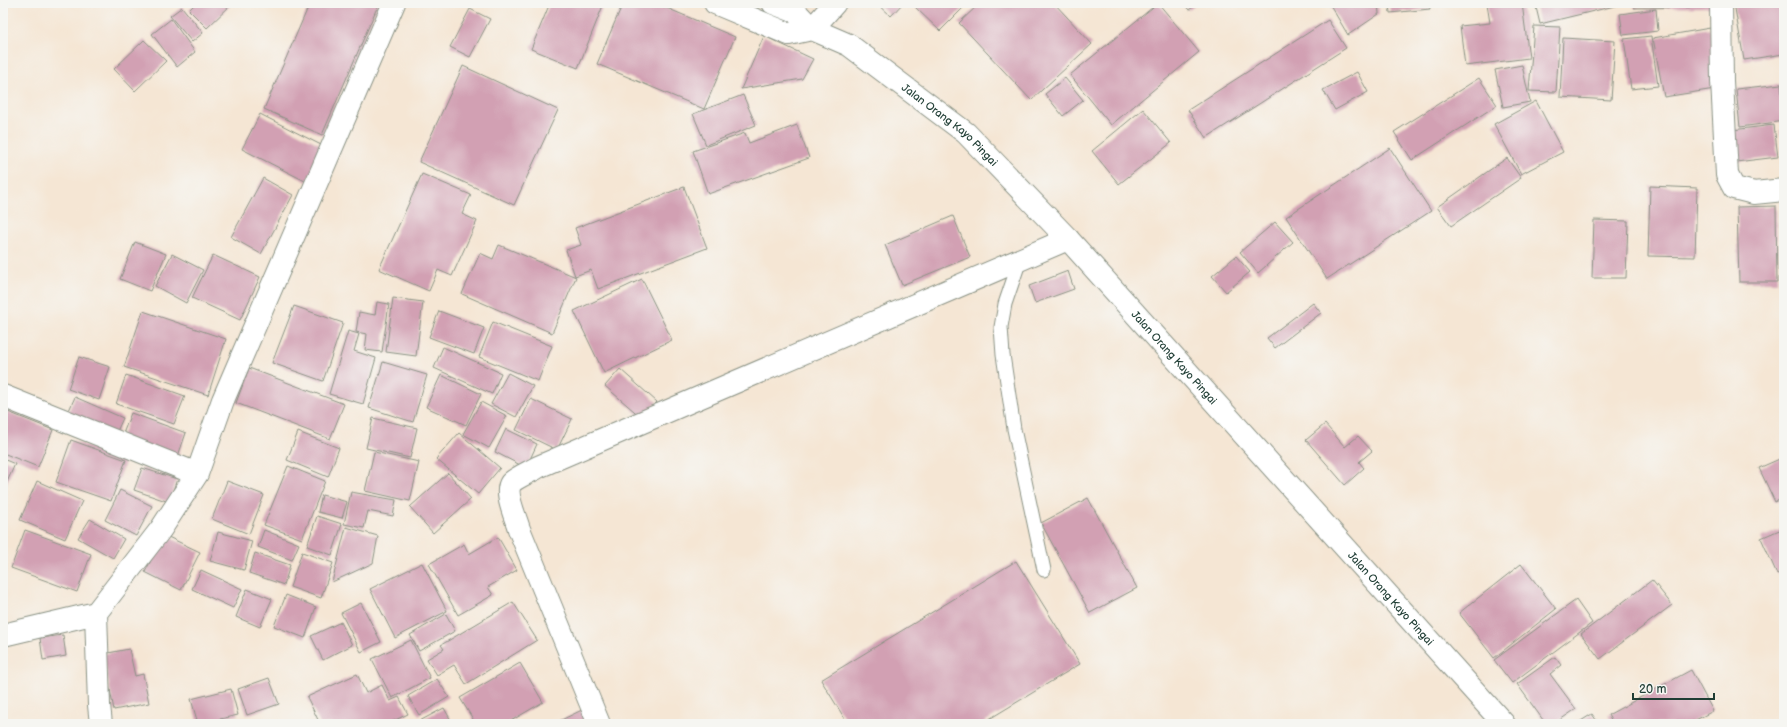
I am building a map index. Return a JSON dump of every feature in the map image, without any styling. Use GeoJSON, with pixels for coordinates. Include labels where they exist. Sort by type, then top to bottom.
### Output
{"type":"FeatureCollection","features":[{"type":"Feature","properties":{"kind":"street"},"geometry":{"type":"LineString","coordinates":[[3,635],[96,613],[161,529],[197,474],[224,400],[394,3]]}},
{"type":"Feature","properties":{"kind":"street"},"geometry":{"type":"LineString","coordinates":[[715,3],[789,34],[812,29],[835,3]]}},
{"type":"Feature","properties":{"kind":"street","name":"Jalan Orang Kayo Pingai"},"geometry":{"type":"LineString","coordinates":[[773,3],[796,12],[812,29],[849,45],[966,133],[1068,239],[1504,724]]}},
{"type":"Feature","properties":{"kind":"street"},"geometry":{"type":"LineString","coordinates":[[1721,3],[1722,81],[1727,175],[1734,188],[1754,192],[1784,190]]}},
{"type":"Feature","properties":{"kind":"street"},"geometry":{"type":"LineString","coordinates":[[599,724],[519,529],[509,498],[508,490],[511,483],[538,467],[1068,239]]}},
{"type":"Feature","properties":{"kind":"street"},"geometry":{"type":"LineString","coordinates":[[3,396],[197,474]]}},
{"type":"Feature","properties":{"kind":"street"},"geometry":{"type":"LineString","coordinates":[[96,613],[101,724]]}},
{"type":"Feature","properties":{"kind":"lane"},"geometry":{"type":"LineString","coordinates":[[1020,260],[1005,304],[1001,327],[1003,355],[1014,430],[1044,570]]}},
{"type":"Feature","properties":{"kind":"building"},"geometry":{"type":"Polygon","coordinates":[[[196,3],[233,3],[207,28],[189,10],[196,3]]]}},
{"type":"Feature","properties":{"kind":"building"},"geometry":{"type":"Polygon","coordinates":[[[310,3],[379,3],[322,135],[264,109],[310,3]]]}},
{"type":"Feature","properties":{"kind":"building"},"geometry":{"type":"Polygon","coordinates":[[[550,3],[604,3],[578,68],[531,49],[550,3]]]}},
{"type":"Feature","properties":{"kind":"building"},"geometry":{"type":"Polygon","coordinates":[[[623,3],[655,3],[735,37],[704,109],[597,64],[623,3]]]}},
{"type":"Feature","properties":{"kind":"building"},"geometry":{"type":"Polygon","coordinates":[[[877,3],[903,3],[891,16],[877,3]]]}},
{"type":"Feature","properties":{"kind":"building"},"geometry":{"type":"Polygon","coordinates":[[[917,3],[968,3],[940,31],[914,6],[917,3]]]}},
{"type":"Feature","properties":{"kind":"building"},"geometry":{"type":"Polygon","coordinates":[[[980,3],[1054,3],[1092,44],[1031,100],[959,23],[980,3]]]}},
{"type":"Feature","properties":{"kind":"building"},"geometry":{"type":"Polygon","coordinates":[[[1158,3],[1199,52],[1111,125],[1070,75],[1158,3]]]}},
{"type":"Feature","properties":{"kind":"building"},"geometry":{"type":"Polygon","coordinates":[[[1183,3],[1198,3],[1189,10],[1183,3]]]}},
{"type":"Feature","properties":{"kind":"building"},"geometry":{"type":"Polygon","coordinates":[[[1329,3],[1378,3],[1379,14],[1348,35],[1329,3]]]}},
{"type":"Feature","properties":{"kind":"building"},"geometry":{"type":"Polygon","coordinates":[[[1389,3],[1429,3],[1430,9],[1390,13],[1389,3]]]}},
{"type":"Feature","properties":{"kind":"building"},"geometry":{"type":"Polygon","coordinates":[[[1522,3],[1529,58],[1465,66],[1460,26],[1490,23],[1487,4],[1522,3]]]}},
{"type":"Feature","properties":{"kind":"building"},"geometry":{"type":"Polygon","coordinates":[[[1535,3],[1623,3],[1623,4],[1540,24],[1535,3]]]}},
{"type":"Feature","properties":{"kind":"building"},"geometry":{"type":"Polygon","coordinates":[[[1634,3],[1717,3],[1717,7],[1634,8],[1634,3]]]}},
{"type":"Feature","properties":{"kind":"building"},"geometry":{"type":"Polygon","coordinates":[[[1734,3],[1784,3],[1784,54],[1744,60],[1734,3]]]}},
{"type":"Feature","properties":{"kind":"building"},"geometry":{"type":"Polygon","coordinates":[[[182,7],[203,33],[192,42],[170,16],[182,7]]]}},
{"type":"Feature","properties":{"kind":"building"},"geometry":{"type":"Polygon","coordinates":[[[470,9],[490,19],[470,57],[450,47],[470,9]]]}},
{"type":"Feature","properties":{"kind":"building"},"geometry":{"type":"Polygon","coordinates":[[[1656,9],[1658,31],[1623,35],[1620,14],[1656,9]]]}},
{"type":"Feature","properties":{"kind":"building"},"geometry":{"type":"Polygon","coordinates":[[[171,19],[195,52],[177,67],[152,34],[171,19]]]}},
{"type":"Feature","properties":{"kind":"building"},"geometry":{"type":"Polygon","coordinates":[[[1328,20],[1346,48],[1206,138],[1188,110],[1328,20]]]}},
{"type":"Feature","properties":{"kind":"building"},"geometry":{"type":"Polygon","coordinates":[[[1534,26],[1560,27],[1556,92],[1529,91],[1534,26]]]}},
{"type":"Feature","properties":{"kind":"building"},"geometry":{"type":"Polygon","coordinates":[[[1710,28],[1721,88],[1664,97],[1653,38],[1710,28]]]}},
{"type":"Feature","properties":{"kind":"building"},"geometry":{"type":"Polygon","coordinates":[[[764,36],[813,59],[802,79],[741,89],[764,36]]]}},
{"type":"Feature","properties":{"kind":"building"},"geometry":{"type":"Polygon","coordinates":[[[1651,36],[1658,86],[1631,89],[1624,39],[1651,36]]]}},
{"type":"Feature","properties":{"kind":"building"},"geometry":{"type":"Polygon","coordinates":[[[1563,38],[1615,41],[1611,100],[1560,97],[1563,38]]]}},
{"type":"Feature","properties":{"kind":"building"},"geometry":{"type":"Polygon","coordinates":[[[144,40],[166,61],[135,91],[114,69],[144,40]]]}},
{"type":"Feature","properties":{"kind":"building"},"geometry":{"type":"Polygon","coordinates":[[[1522,65],[1530,102],[1503,107],[1495,70],[1522,65]]]}},
{"type":"Feature","properties":{"kind":"building"},"geometry":{"type":"Polygon","coordinates":[[[463,66],[558,110],[514,205],[419,162],[463,66]]]}},
{"type":"Feature","properties":{"kind":"building"},"geometry":{"type":"Polygon","coordinates":[[[1357,72],[1368,92],[1335,110],[1323,90],[1357,72]]]}},
{"type":"Feature","properties":{"kind":"building"},"geometry":{"type":"Polygon","coordinates":[[[1065,78],[1083,100],[1063,116],[1045,94],[1065,78]]]}},
{"type":"Feature","properties":{"kind":"building"},"geometry":{"type":"Polygon","coordinates":[[[1479,78],[1497,105],[1412,160],[1394,132],[1479,78]]]}},
{"type":"Feature","properties":{"kind":"building"},"geometry":{"type":"Polygon","coordinates":[[[1781,84],[1784,121],[1740,127],[1736,89],[1781,84]]]}},
{"type":"Feature","properties":{"kind":"building"},"geometry":{"type":"Polygon","coordinates":[[[743,95],[756,125],[706,145],[693,114],[743,95]]]}},
{"type":"Feature","properties":{"kind":"building"},"geometry":{"type":"Polygon","coordinates":[[[1536,101],[1563,152],[1521,174],[1494,124],[1536,101]]]}},
{"type":"Feature","properties":{"kind":"building"},"geometry":{"type":"Polygon","coordinates":[[[1143,109],[1171,143],[1119,184],[1092,151],[1143,109]]]}},
{"type":"Feature","properties":{"kind":"building"},"geometry":{"type":"Polygon","coordinates":[[[260,114],[325,147],[307,182],[242,149],[260,114]]]}},
{"type":"Feature","properties":{"kind":"building"},"geometry":{"type":"Polygon","coordinates":[[[797,125],[809,158],[708,194],[693,151],[745,133],[749,143],[797,125]]]}},
{"type":"Feature","properties":{"kind":"building"},"geometry":{"type":"Polygon","coordinates":[[[1774,125],[1778,157],[1736,162],[1732,130],[1774,125]]]}},
{"type":"Feature","properties":{"kind":"building"},"geometry":{"type":"Polygon","coordinates":[[[1780,130],[1784,130],[1784,153],[1783,153],[1780,130]]]}},
{"type":"Feature","properties":{"kind":"building"},"geometry":{"type":"Polygon","coordinates":[[[1390,148],[1431,211],[1327,279],[1286,217],[1390,148]]]}},
{"type":"Feature","properties":{"kind":"building"},"geometry":{"type":"Polygon","coordinates":[[[1507,158],[1521,178],[1451,226],[1437,207],[1507,158]]]}},
{"type":"Feature","properties":{"kind":"building"},"geometry":{"type":"Polygon","coordinates":[[[422,174],[471,195],[462,214],[477,221],[452,276],[438,270],[429,291],[379,269],[422,174]]]}},
{"type":"Feature","properties":{"kind":"building"},"geometry":{"type":"Polygon","coordinates":[[[263,178],[293,195],[261,254],[231,237],[263,178]]]}},
{"type":"Feature","properties":{"kind":"building"},"geometry":{"type":"Polygon","coordinates":[[[1650,186],[1697,188],[1695,257],[1648,256],[1650,186]]]}},
{"type":"Feature","properties":{"kind":"building"},"geometry":{"type":"Polygon","coordinates":[[[684,187],[707,248],[598,289],[591,270],[575,276],[566,250],[581,245],[575,228],[684,187]]]}},
{"type":"Feature","properties":{"kind":"building"},"geometry":{"type":"Polygon","coordinates":[[[1776,206],[1777,282],[1739,282],[1737,207],[1776,206]]]}},
{"type":"Feature","properties":{"kind":"building"},"geometry":{"type":"Polygon","coordinates":[[[953,216],[970,257],[902,285],[885,245],[953,216]]]}},
{"type":"Feature","properties":{"kind":"building"},"geometry":{"type":"Polygon","coordinates":[[[1594,220],[1628,221],[1626,278],[1592,278],[1594,220]]]}},
{"type":"Feature","properties":{"kind":"building"},"geometry":{"type":"Polygon","coordinates":[[[1275,222],[1293,242],[1258,273],[1240,252],[1275,222]]]}},
{"type":"Feature","properties":{"kind":"building"},"geometry":{"type":"Polygon","coordinates":[[[135,242],[166,254],[150,291],[120,279],[135,242]]]}},
{"type":"Feature","properties":{"kind":"building"},"geometry":{"type":"Polygon","coordinates":[[[499,245],[576,277],[552,333],[462,294],[480,253],[493,259],[499,245]]]}},
{"type":"Feature","properties":{"kind":"building"},"geometry":{"type":"Polygon","coordinates":[[[172,254],[203,270],[186,303],[155,286],[172,254]]]}},
{"type":"Feature","properties":{"kind":"building"},"geometry":{"type":"Polygon","coordinates":[[[213,255],[260,277],[240,320],[192,298],[213,255]]]}},
{"type":"Feature","properties":{"kind":"building"},"geometry":{"type":"Polygon","coordinates":[[[1236,256],[1250,272],[1226,292],[1212,276],[1236,256]]]}},
{"type":"Feature","properties":{"kind":"building"},"geometry":{"type":"Polygon","coordinates":[[[1068,271],[1074,289],[1035,303],[1029,286],[1068,271]]]}},
{"type":"Feature","properties":{"kind":"building"},"geometry":{"type":"Polygon","coordinates":[[[642,279],[672,340],[604,373],[574,311],[642,279]]]}},
{"type":"Feature","properties":{"kind":"building"},"geometry":{"type":"Polygon","coordinates":[[[393,298],[423,302],[416,356],[386,352],[393,298]]]}},
{"type":"Feature","properties":{"kind":"building"},"geometry":{"type":"Polygon","coordinates":[[[377,302],[389,304],[382,352],[365,350],[367,334],[356,332],[359,312],[375,315],[377,302]]]}},
{"type":"Feature","properties":{"kind":"building"},"geometry":{"type":"Polygon","coordinates":[[[1313,303],[1321,313],[1275,348],[1267,338],[1313,303]]]}},
{"type":"Feature","properties":{"kind":"building"},"geometry":{"type":"Polygon","coordinates":[[[294,306],[343,323],[323,381],[272,363],[294,306]]]}},
{"type":"Feature","properties":{"kind":"building"},"geometry":{"type":"Polygon","coordinates":[[[143,311],[226,339],[208,395],[124,367],[143,311]]]}},
{"type":"Feature","properties":{"kind":"building"},"geometry":{"type":"Polygon","coordinates":[[[439,311],[484,328],[474,354],[429,337],[439,311]]]}},
{"type":"Feature","properties":{"kind":"building"},"geometry":{"type":"Polygon","coordinates":[[[493,322],[552,346],[538,381],[479,357],[493,322]]]}},
{"type":"Feature","properties":{"kind":"building"},"geometry":{"type":"Polygon","coordinates":[[[348,331],[359,334],[354,351],[376,358],[363,404],[329,394],[348,331]]]}},
{"type":"Feature","properties":{"kind":"building"},"geometry":{"type":"Polygon","coordinates":[[[443,347],[501,373],[492,394],[434,368],[443,347]]]}},
{"type":"Feature","properties":{"kind":"building"},"geometry":{"type":"Polygon","coordinates":[[[79,357],[110,367],[99,400],[68,389],[79,357]]]}},
{"type":"Feature","properties":{"kind":"building"},"geometry":{"type":"Polygon","coordinates":[[[383,362],[427,375],[413,422],[369,408],[383,362]]]}},
{"type":"Feature","properties":{"kind":"building"},"geometry":{"type":"Polygon","coordinates":[[[249,368],[344,404],[330,439],[236,403],[249,368]]]}},
{"type":"Feature","properties":{"kind":"building"},"geometry":{"type":"Polygon","coordinates":[[[620,369],[657,402],[642,418],[605,386],[620,369]]]}},
{"type":"Feature","properties":{"kind":"building"},"geometry":{"type":"Polygon","coordinates":[[[508,373],[533,386],[516,417],[491,404],[508,373]]]}},
{"type":"Feature","properties":{"kind":"building"},"geometry":{"type":"Polygon","coordinates":[[[126,375],[185,396],[174,424],[116,404],[126,375]]]}},
{"type":"Feature","properties":{"kind":"building"},"geometry":{"type":"Polygon","coordinates":[[[441,375],[481,394],[466,425],[426,407],[441,375]]]}},
{"type":"Feature","properties":{"kind":"building"},"geometry":{"type":"Polygon","coordinates":[[[75,397],[123,418],[114,438],[66,417],[75,397]]]}},
{"type":"Feature","properties":{"kind":"building"},"geometry":{"type":"Polygon","coordinates":[[[531,399],[572,419],[557,450],[516,430],[531,399]]]}},
{"type":"Feature","properties":{"kind":"building"},"geometry":{"type":"Polygon","coordinates":[[[481,402],[507,416],[489,448],[463,434],[481,402]]]}},
{"type":"Feature","properties":{"kind":"building"},"geometry":{"type":"Polygon","coordinates":[[[3,410],[53,430],[38,467],[3,453],[3,410]]]}},
{"type":"Feature","properties":{"kind":"building"},"geometry":{"type":"Polygon","coordinates":[[[131,413],[186,433],[177,459],[121,439],[131,413]]]}},
{"type":"Feature","properties":{"kind":"building"},"geometry":{"type":"Polygon","coordinates":[[[373,418],[417,428],[410,458],[366,448],[373,418]]]}},
{"type":"Feature","properties":{"kind":"building"},"geometry":{"type":"Polygon","coordinates":[[[1325,424],[1345,447],[1358,436],[1372,451],[1359,462],[1364,468],[1345,485],[1306,440],[1325,424]]]}},
{"type":"Feature","properties":{"kind":"building"},"geometry":{"type":"Polygon","coordinates":[[[506,429],[537,444],[526,468],[495,452],[506,429]]]}},
{"type":"Feature","properties":{"kind":"building"},"geometry":{"type":"Polygon","coordinates":[[[298,432],[339,448],[328,477],[287,460],[298,432]]]}},
{"type":"Feature","properties":{"kind":"building"},"geometry":{"type":"Polygon","coordinates":[[[459,433],[500,468],[478,494],[436,459],[459,433]]]}},
{"type":"Feature","properties":{"kind":"building"},"geometry":{"type":"Polygon","coordinates":[[[71,440],[126,460],[111,501],[56,482],[71,440]]]}},
{"type":"Feature","properties":{"kind":"building"},"geometry":{"type":"Polygon","coordinates":[[[374,452],[419,462],[410,501],[365,491],[374,452]]]}},
{"type":"Feature","properties":{"kind":"building"},"geometry":{"type":"Polygon","coordinates":[[[1784,457],[1784,498],[1775,502],[1759,468],[1784,457]]]}},
{"type":"Feature","properties":{"kind":"building"},"geometry":{"type":"Polygon","coordinates":[[[3,459],[15,464],[3,491],[3,459]]]}},
{"type":"Feature","properties":{"kind":"building"},"geometry":{"type":"Polygon","coordinates":[[[288,466],[325,481],[302,539],[264,525],[288,466]]]}},
{"type":"Feature","properties":{"kind":"building"},"geometry":{"type":"Polygon","coordinates":[[[142,468],[177,479],[169,502],[134,490],[142,468]]]}},
{"type":"Feature","properties":{"kind":"building"},"geometry":{"type":"Polygon","coordinates":[[[448,473],[471,499],[433,533],[410,507],[448,473]]]}},
{"type":"Feature","properties":{"kind":"building"},"geometry":{"type":"Polygon","coordinates":[[[37,481],[82,501],[65,539],[20,520],[37,481]]]}},
{"type":"Feature","properties":{"kind":"building"},"geometry":{"type":"Polygon","coordinates":[[[227,481],[264,495],[249,534],[212,519],[227,481]]]}},
{"type":"Feature","properties":{"kind":"building"},"geometry":{"type":"Polygon","coordinates":[[[120,490],[152,506],[136,536],[105,520],[120,490]]]}},
{"type":"Feature","properties":{"kind":"building"},"geometry":{"type":"Polygon","coordinates":[[[351,492],[396,500],[393,516],[368,511],[364,528],[344,524],[351,492]]]}},
{"type":"Feature","properties":{"kind":"building"},"geometry":{"type":"Polygon","coordinates":[[[322,495],[347,502],[342,518],[318,512],[322,495]]]}},
{"type":"Feature","properties":{"kind":"building"},"geometry":{"type":"Polygon","coordinates":[[[1088,498],[1137,588],[1090,613],[1041,523],[1088,498]]]}},
{"type":"Feature","properties":{"kind":"building"},"geometry":{"type":"Polygon","coordinates":[[[317,516],[342,524],[332,555],[307,546],[317,516]]]}},
{"type":"Feature","properties":{"kind":"building"},"geometry":{"type":"Polygon","coordinates":[[[90,519],[124,539],[113,558],[78,538],[90,519]]]}},
{"type":"Feature","properties":{"kind":"building"},"geometry":{"type":"Polygon","coordinates":[[[346,527],[378,536],[373,563],[332,582],[346,527]]]}},
{"type":"Feature","properties":{"kind":"building"},"geometry":{"type":"Polygon","coordinates":[[[1784,528],[1784,571],[1777,574],[1761,538],[1784,528]]]}},
{"type":"Feature","properties":{"kind":"building"},"geometry":{"type":"Polygon","coordinates":[[[25,530],[91,554],[77,592],[11,568],[25,530]]]}},
{"type":"Feature","properties":{"kind":"building"},"geometry":{"type":"Polygon","coordinates":[[[264,530],[299,544],[292,560],[258,547],[264,530]]]}},
{"type":"Feature","properties":{"kind":"building"},"geometry":{"type":"Polygon","coordinates":[[[218,532],[252,541],[244,570],[210,561],[218,532]]]}},
{"type":"Feature","properties":{"kind":"building"},"geometry":{"type":"Polygon","coordinates":[[[164,535],[200,552],[181,590],[145,572],[164,535]]]}},
{"type":"Feature","properties":{"kind":"building"},"geometry":{"type":"Polygon","coordinates":[[[498,537],[517,570],[488,587],[493,595],[458,615],[429,564],[464,544],[469,554],[498,537]]]}},
{"type":"Feature","properties":{"kind":"building"},"geometry":{"type":"Polygon","coordinates":[[[302,552],[333,563],[321,598],[290,587],[302,552]]]}},
{"type":"Feature","properties":{"kind":"building"},"geometry":{"type":"Polygon","coordinates":[[[255,553],[290,565],[284,585],[249,573],[255,553]]]}},
{"type":"Feature","properties":{"kind":"building"},"geometry":{"type":"Polygon","coordinates":[[[1016,561],[1080,664],[981,724],[848,724],[821,680],[1016,561]]]}},
{"type":"Feature","properties":{"kind":"building"},"geometry":{"type":"Polygon","coordinates":[[[422,563],[447,611],[395,638],[370,589],[422,563]]]}},
{"type":"Feature","properties":{"kind":"building"},"geometry":{"type":"Polygon","coordinates":[[[1521,564],[1556,609],[1494,658],[1459,613],[1521,564]]]}},
{"type":"Feature","properties":{"kind":"building"},"geometry":{"type":"Polygon","coordinates":[[[201,570],[242,589],[233,608],[192,589],[201,570]]]}},
{"type":"Feature","properties":{"kind":"building"},"geometry":{"type":"Polygon","coordinates":[[[1652,580],[1672,605],[1600,659],[1581,634],[1652,580]]]}},
{"type":"Feature","properties":{"kind":"building"},"geometry":{"type":"Polygon","coordinates":[[[247,589],[272,599],[260,627],[236,617],[247,589]]]}},
{"type":"Feature","properties":{"kind":"building"},"geometry":{"type":"Polygon","coordinates":[[[286,595],[316,607],[305,638],[274,626],[286,595]]]}},
{"type":"Feature","properties":{"kind":"building"},"geometry":{"type":"Polygon","coordinates":[[[1576,600],[1592,623],[1512,683],[1494,660],[1576,600]]]}},
{"type":"Feature","properties":{"kind":"building"},"geometry":{"type":"Polygon","coordinates":[[[513,602],[537,640],[466,684],[454,665],[437,675],[427,659],[444,649],[441,645],[513,602]]]}},
{"type":"Feature","properties":{"kind":"building"},"geometry":{"type":"Polygon","coordinates":[[[361,603],[381,642],[361,652],[341,613],[361,603]]]}},
{"type":"Feature","properties":{"kind":"building"},"geometry":{"type":"Polygon","coordinates":[[[446,614],[455,631],[419,651],[410,635],[446,614]]]}},
{"type":"Feature","properties":{"kind":"building"},"geometry":{"type":"Polygon","coordinates":[[[341,622],[352,645],[323,660],[311,636],[341,622]]]}},
{"type":"Feature","properties":{"kind":"building"},"geometry":{"type":"Polygon","coordinates":[[[63,635],[66,656],[43,660],[40,638],[63,635]]]}},
{"type":"Feature","properties":{"kind":"building"},"geometry":{"type":"Polygon","coordinates":[[[411,640],[430,678],[392,698],[372,659],[411,640]]]}},
{"type":"Feature","properties":{"kind":"building"},"geometry":{"type":"Polygon","coordinates":[[[129,649],[135,676],[143,674],[149,703],[114,710],[103,654],[129,649]]]}},
{"type":"Feature","properties":{"kind":"building"},"geometry":{"type":"Polygon","coordinates":[[[1555,657],[1561,665],[1550,674],[1576,709],[1554,724],[1546,724],[1517,684],[1555,657]]]}},
{"type":"Feature","properties":{"kind":"building"},"geometry":{"type":"Polygon","coordinates":[[[520,663],[543,702],[509,722],[510,724],[476,724],[460,698],[520,663]]]}},
{"type":"Feature","properties":{"kind":"building"},"geometry":{"type":"Polygon","coordinates":[[[1691,670],[1713,711],[1688,724],[1613,724],[1608,715],[1691,670]]]}},
{"type":"Feature","properties":{"kind":"building"},"geometry":{"type":"Polygon","coordinates":[[[357,674],[366,693],[382,685],[390,701],[399,697],[408,714],[387,724],[320,724],[307,697],[357,674]]]}},
{"type":"Feature","properties":{"kind":"building"},"geometry":{"type":"Polygon","coordinates":[[[269,678],[279,704],[247,715],[238,689],[269,678]]]}},
{"type":"Feature","properties":{"kind":"building"},"geometry":{"type":"Polygon","coordinates":[[[437,679],[449,697],[419,715],[408,696],[437,679]]]}},
{"type":"Feature","properties":{"kind":"building"},"geometry":{"type":"Polygon","coordinates":[[[231,689],[238,715],[198,724],[191,699],[231,689]]]}},
{"type":"Feature","properties":{"kind":"building"},"geometry":{"type":"Polygon","coordinates":[[[444,708],[453,724],[414,724],[444,708]]]}},
{"type":"Feature","properties":{"kind":"building"},"geometry":{"type":"Polygon","coordinates":[[[584,709],[591,724],[553,724],[584,709]]]}},
{"type":"Feature","properties":{"kind":"building"},"geometry":{"type":"Polygon","coordinates":[[[1592,714],[1599,724],[1576,724],[1592,714]]]}}]}
